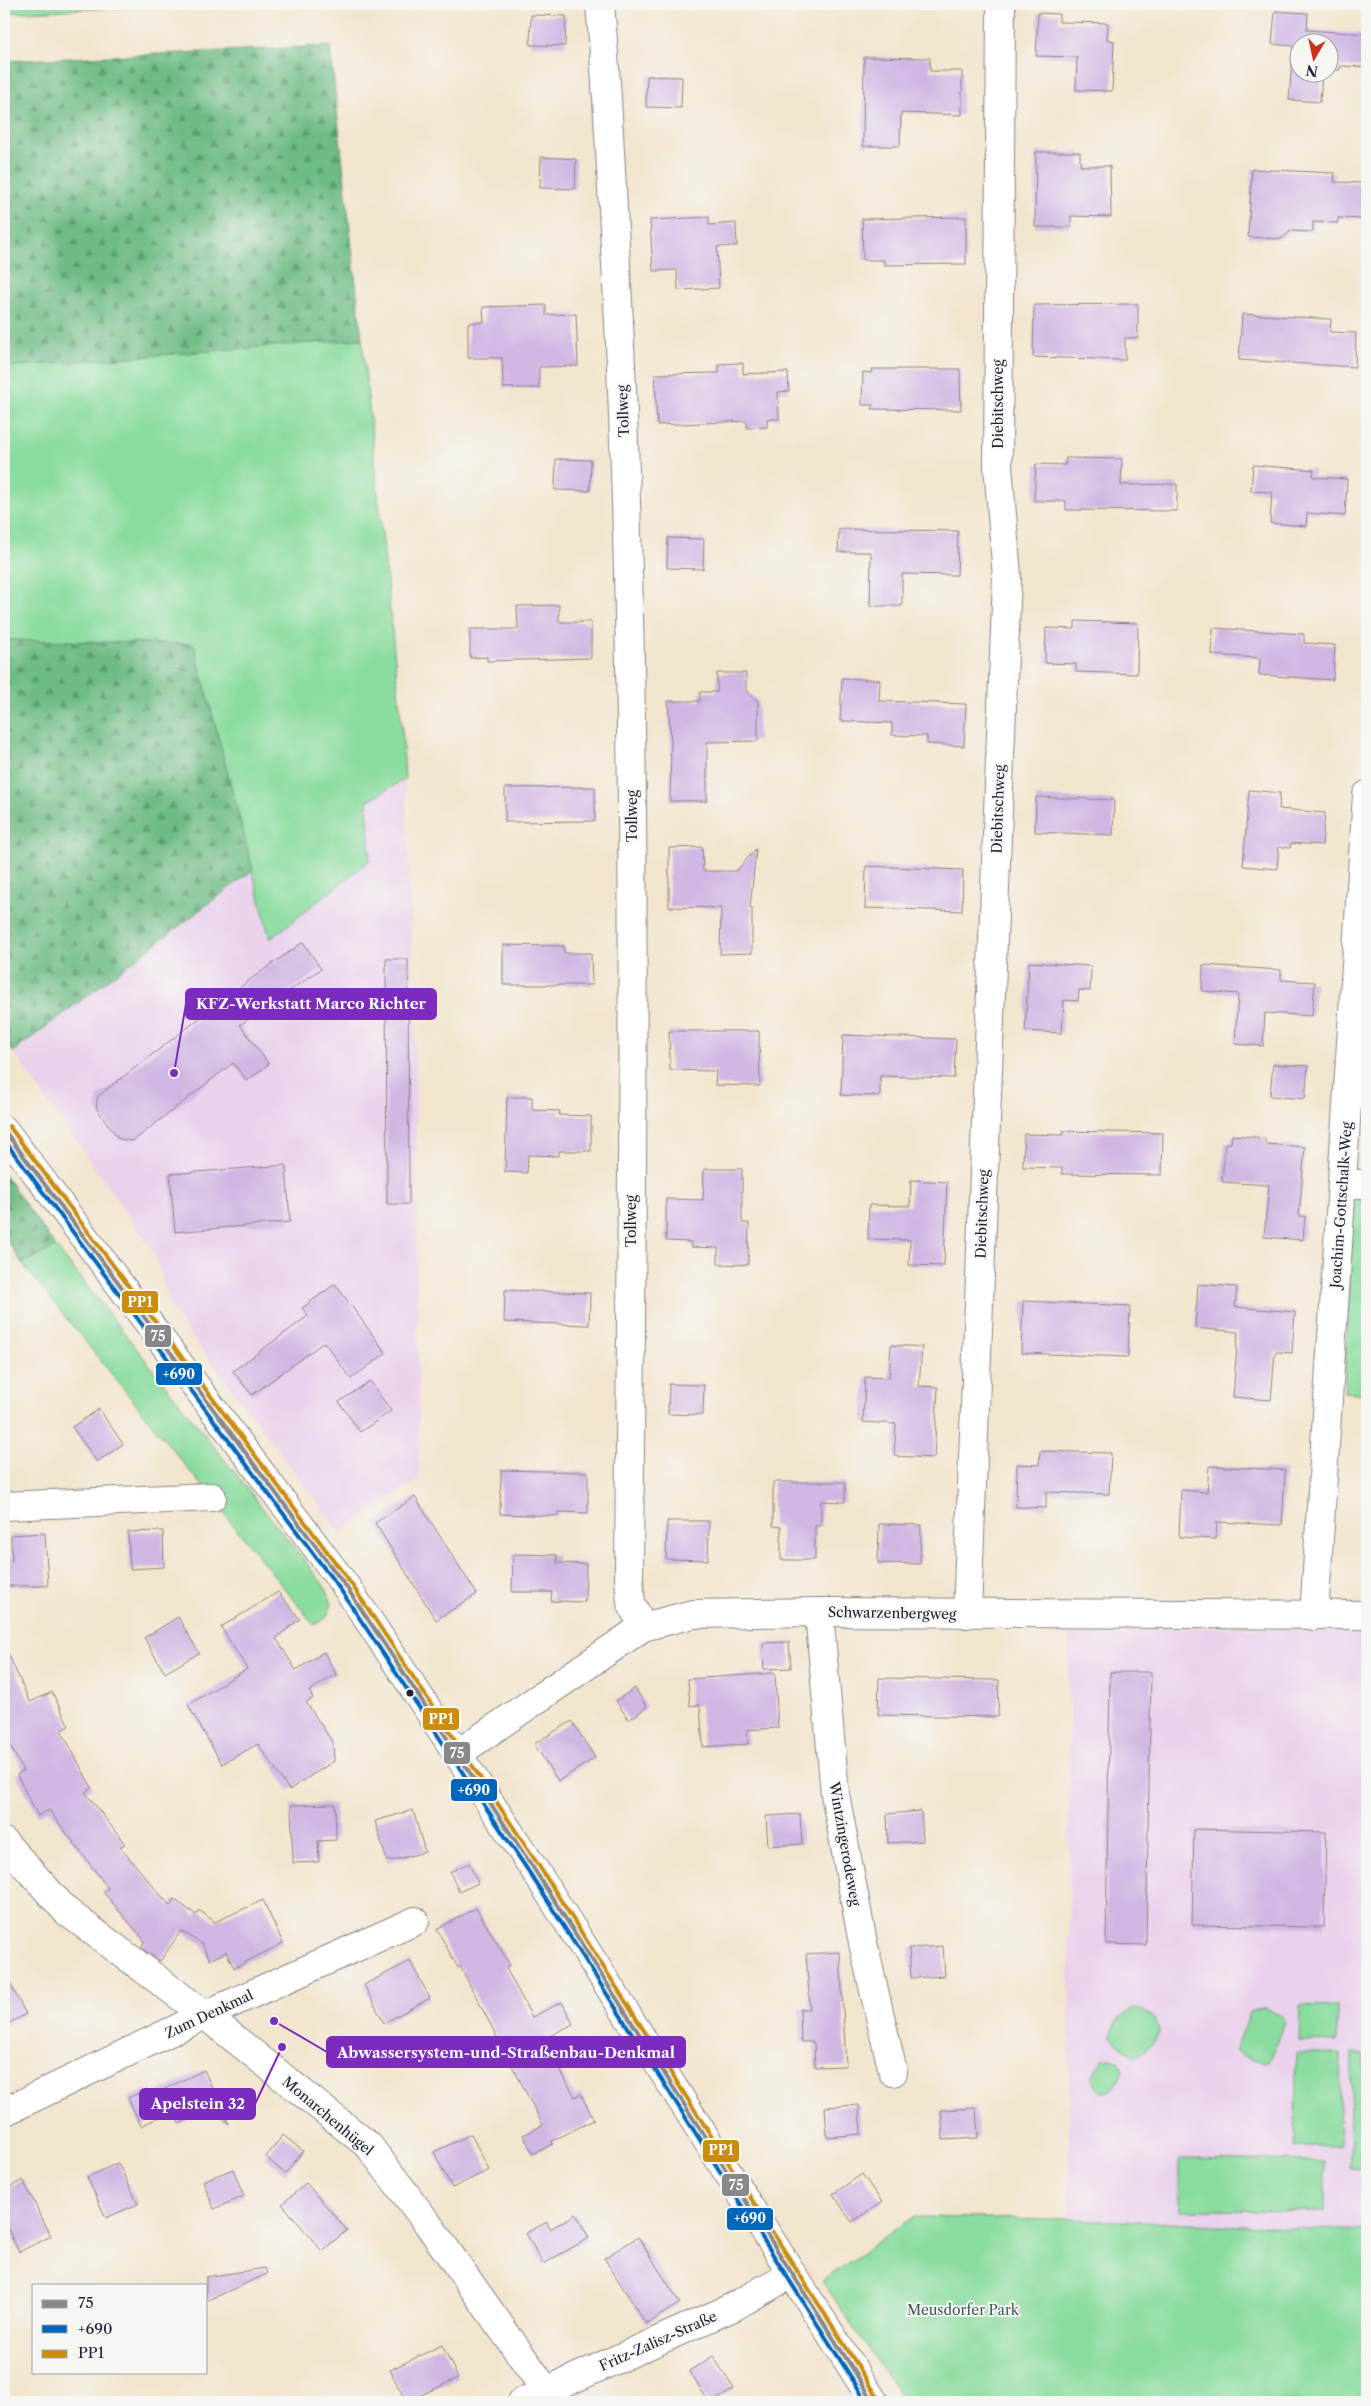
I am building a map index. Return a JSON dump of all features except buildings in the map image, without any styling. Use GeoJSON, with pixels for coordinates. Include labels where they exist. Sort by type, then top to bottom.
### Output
{"type":"FeatureCollection","features":[{"type":"Feature","properties":{"kind":"street","name":"Tollweg"},"geometry":{"type":"LineString","coordinates":[[600,4],[623,398],[632,704],[629,1578],[632,1603],[643,1627]]}},
{"type":"Feature","properties":{"kind":"street","name":"Diebitschweg"},"geometry":{"type":"LineString","coordinates":[[967,1614],[1007,577],[998,465],[1001,4]]}},
{"type":"Feature","properties":{"kind":"street","name":"Joachim-Gottschalk-Weg"},"geometry":{"type":"LineString","coordinates":[[1314,1616],[1355,1184],[1367,794]]}},
{"type":"Feature","properties":{"kind":"street"},"geometry":{"type":"LineString","coordinates":[[4,1130],[347,1588],[534,1869],[874,2402]]}},
{"type":"Feature","properties":{"kind":"street"},"geometry":{"type":"LineString","coordinates":[[4,1506],[212,1497]]}},
{"type":"Feature","properties":{"kind":"street","name":"Schwarzenbergweg"},"geometry":{"type":"LineString","coordinates":[[457,1754],[643,1627],[692,1614],[819,1612],[1367,1615]]}},
{"type":"Feature","properties":{"kind":"street","name":"Wintzingerodeweg"},"geometry":{"type":"LineString","coordinates":[[819,1612],[834,1794],[863,1943],[893,2072]]}},
{"type":"Feature","properties":{"kind":"street","name":"Monarchenhügel"},"geometry":{"type":"LineString","coordinates":[[4,1842],[66,1911],[205,2015],[369,2146],[428,2224],[551,2396]]}},
{"type":"Feature","properties":{"kind":"street","name":"Zum Denkmal"},"geometry":{"type":"LineString","coordinates":[[4,2112],[205,2015],[415,1921]]}},
{"type":"Feature","properties":{"kind":"street","name":"Fritz-Zalisz-Straße"},"geometry":{"type":"LineString","coordinates":[[522,2402],[551,2396],[733,2307],[791,2274]]}},
{"type":"Feature","properties":{"kind":"shaded area"},"geometry":{"type":"Polygon","coordinates":[[[405,779],[415,1017],[419,1479],[340,1532],[172,1310],[154,1252],[13,1052],[253,870],[271,938],[370,860],[367,801],[405,779]]]}},
{"type":"Feature","properties":{"kind":"shaded area"},"geometry":{"type":"Polygon","coordinates":[[[1367,1627],[1367,2231],[1069,2219],[1069,1628],[1367,1627]]]}},
{"type":"Feature","properties":{"kind":"green space"},"geometry":{"type":"Polygon","coordinates":[[[4,4],[198,4],[4,13],[4,4]]]}},
{"type":"Feature","properties":{"kind":"green space"},"geometry":{"type":"Polygon","coordinates":[[[330,46],[362,339],[4,367],[4,61],[330,46]]]}},
{"type":"Feature","properties":{"kind":"green space"},"geometry":{"type":"Polygon","coordinates":[[[362,339],[402,728],[405,779],[367,801],[370,860],[270,939],[194,644],[4,640],[4,367],[362,339]]]}},
{"type":"Feature","properties":{"kind":"green space"},"geometry":{"type":"Polygon","coordinates":[[[4,640],[194,644],[253,870],[13,1052],[4,1040],[4,640]]]}},
{"type":"Feature","properties":{"kind":"green space"},"geometry":{"type":"Polygon","coordinates":[[[4,1174],[56,1247],[22,1263],[4,1236],[4,1174]]]}},
{"type":"Feature","properties":{"kind":"green space"},"geometry":{"type":"Polygon","coordinates":[[[1367,1195],[1367,1394],[1344,1392],[1352,1204],[1367,1195]]]}},
{"type":"Feature","properties":{"kind":"green space"},"geometry":{"type":"Polygon","coordinates":[[[56,1247],[326,1588],[332,1604],[327,1617],[314,1625],[22,1263],[56,1247]]]}},
{"type":"Feature","properties":{"kind":"green space"},"geometry":{"type":"Polygon","coordinates":[[[1300,2005],[1337,2006],[1337,2042],[1299,2041],[1300,2005]]]}},
{"type":"Feature","properties":{"kind":"green space"},"geometry":{"type":"Polygon","coordinates":[[[1264,2007],[1283,2017],[1285,2023],[1271,2059],[1265,2063],[1243,2056],[1237,2051],[1237,2046],[1251,2011],[1264,2007]]]}},
{"type":"Feature","properties":{"kind":"green space"},"geometry":{"type":"Polygon","coordinates":[[[1133,2008],[1137,2008],[1149,2015],[1160,2029],[1151,2045],[1135,2056],[1121,2047],[1111,2036],[1115,2023],[1133,2008]]]}},
{"type":"Feature","properties":{"kind":"green space"},"geometry":{"type":"Polygon","coordinates":[[[1296,2053],[1341,2053],[1339,2147],[1295,2147],[1296,2053]]]}},
{"type":"Feature","properties":{"kind":"green space"},"geometry":{"type":"Polygon","coordinates":[[[1352,2053],[1364,2054],[1361,2168],[1350,2167],[1352,2053]]]}},
{"type":"Feature","properties":{"kind":"green space"},"geometry":{"type":"Polygon","coordinates":[[[1110,2058],[1119,2062],[1123,2070],[1114,2088],[1103,2092],[1094,2085],[1093,2076],[1103,2059],[1110,2058]]]}},
{"type":"Feature","properties":{"kind":"green space"},"geometry":{"type":"Polygon","coordinates":[[[1180,2159],[1325,2161],[1325,2211],[1180,2210],[1180,2159]]]}},
{"type":"Feature","properties":{"kind":"green space","name":"Meusdorfer Park"},"geometry":{"type":"Polygon","coordinates":[[[913,2217],[1069,2219],[1367,2231],[1367,2402],[905,2402],[822,2281],[913,2217]]]}},
{"type":"Feature","properties":{"kind":"transit line","name":"PP1"},"geometry":{"type":"LineString","coordinates":[[9,1126],[352,1585],[539,1866],[879,2399]]}},
{"type":"Feature","properties":{"kind":"transit line","name":"75"},"geometry":{"type":"LineString","coordinates":[[4,1130],[347,1588],[534,1869],[874,2402]]}},
{"type":"Feature","properties":{"kind":"transit line","name":"+690"},"geometry":{"type":"LineString","coordinates":[[4,1140],[342,1592],[529,1872],[867,2402]]}},
{"type":"Feature","properties":{"kind":"place","name":"KFZ-Werkstatt Marco Richter"},"geometry":{"type":"Point","coordinates":[174,1073]}},
{"type":"Feature","properties":{"kind":"place","name":"Abwassersystem-und-Straßenbau-Denkmal"},"geometry":{"type":"Point","coordinates":[274,2021]}},
{"type":"Feature","properties":{"kind":"place","name":"Apelstein 32"},"geometry":{"type":"Point","coordinates":[282,2047]}}]}
